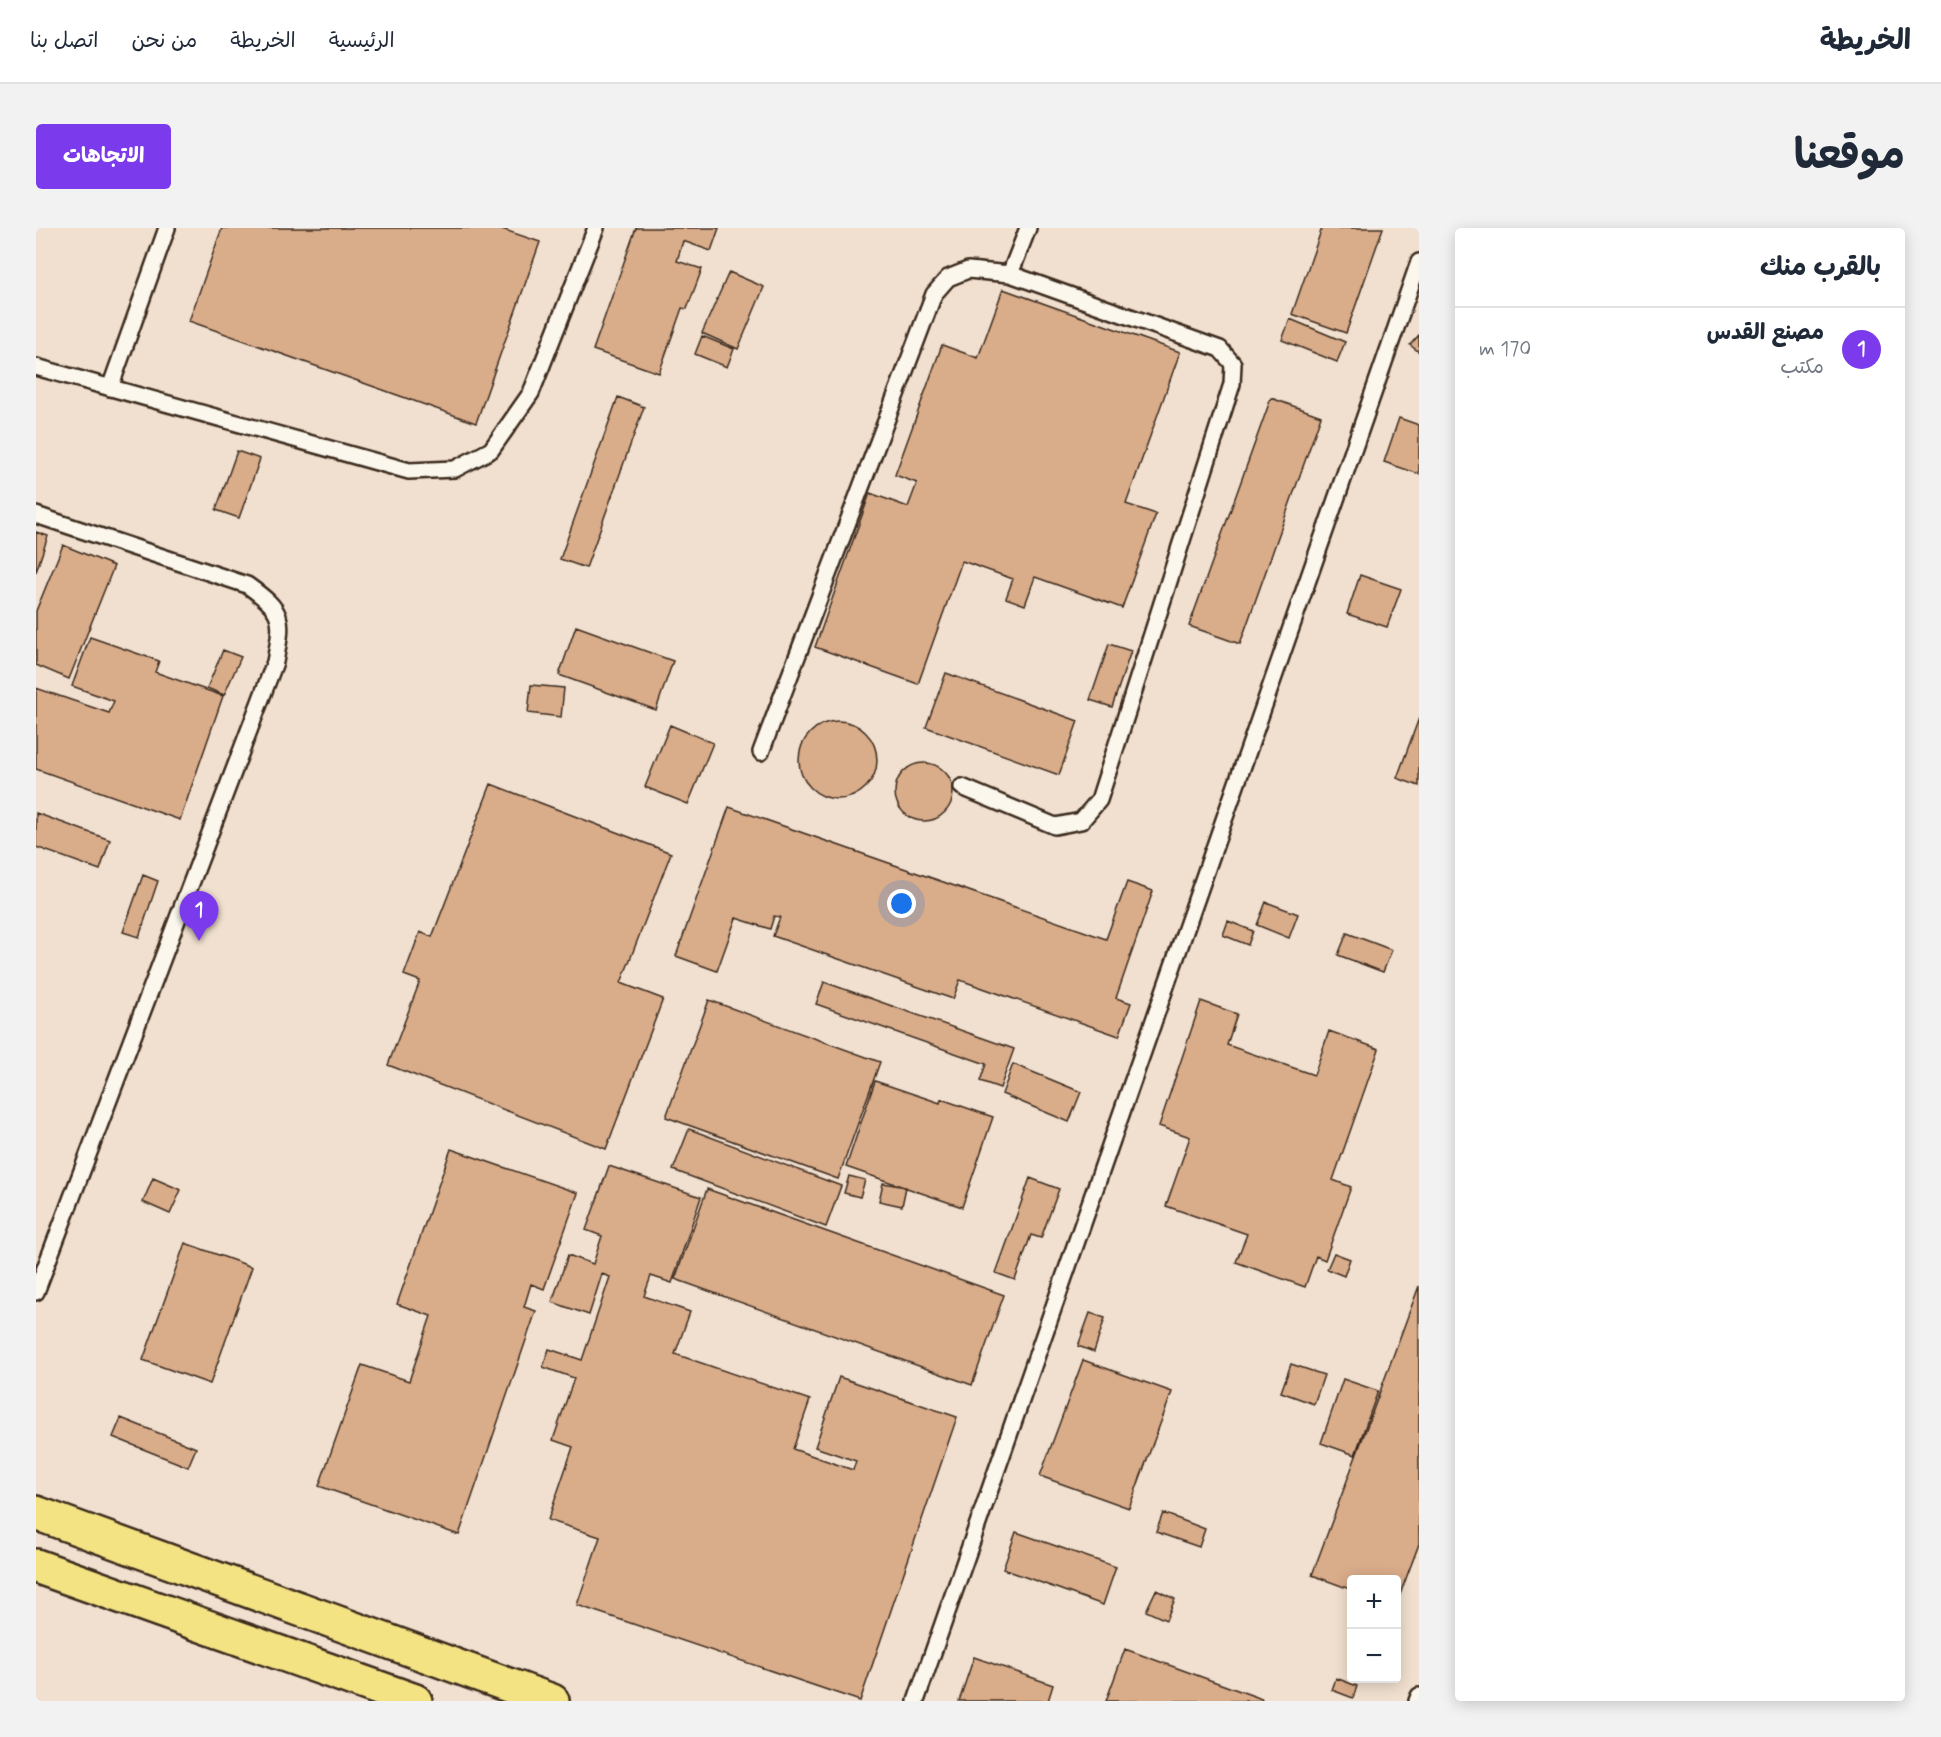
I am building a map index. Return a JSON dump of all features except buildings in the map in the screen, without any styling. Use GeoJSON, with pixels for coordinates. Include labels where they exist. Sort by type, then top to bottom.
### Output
{"type":"FeatureCollection","features":[{"type":"Feature","properties":{"kind":"main road"},"geometry":{"type":"LineString","coordinates":[[36,1513],[552,1701]]}},
{"type":"Feature","properties":{"kind":"main road"},"geometry":{"type":"LineString","coordinates":[[36,1566],[415,1701]]}},
{"type":"Feature","properties":{"kind":"lane"},"geometry":{"type":"LineString","coordinates":[[110,388],[167,228]]}},
{"type":"Feature","properties":{"kind":"lane"},"geometry":{"type":"LineString","coordinates":[[36,368],[409,471],[455,469],[491,450],[531,393],[596,228]]}},
{"type":"Feature","properties":{"kind":"lane"},"geometry":{"type":"LineString","coordinates":[[1010,274],[1028,228]]}},
{"type":"Feature","properties":{"kind":"lane"},"geometry":{"type":"LineString","coordinates":[[916,1701],[1419,261]]}},
{"type":"Feature","properties":{"kind":"lane"},"geometry":{"type":"LineString","coordinates":[[761,752],[934,294],[948,278],[968,270],[1010,274],[1220,349],[1233,364],[1232,384],[1099,800],[1081,821],[1055,826],[962,787]]}},
{"type":"Feature","properties":{"kind":"lane"},"geometry":{"type":"LineString","coordinates":[[36,515],[247,585],[274,604],[281,630],[271,674],[36,1292]]}},
{"type":"Feature","properties":{"kind":"lane"},"geometry":{"type":"LineString","coordinates":[[1417,1701],[1419,1696]]}},
{"type":"Feature","properties":{"kind":"place","name":"مصنع القدس"},"geometry":{"type":"Point","coordinates":[199,941]}}]}
